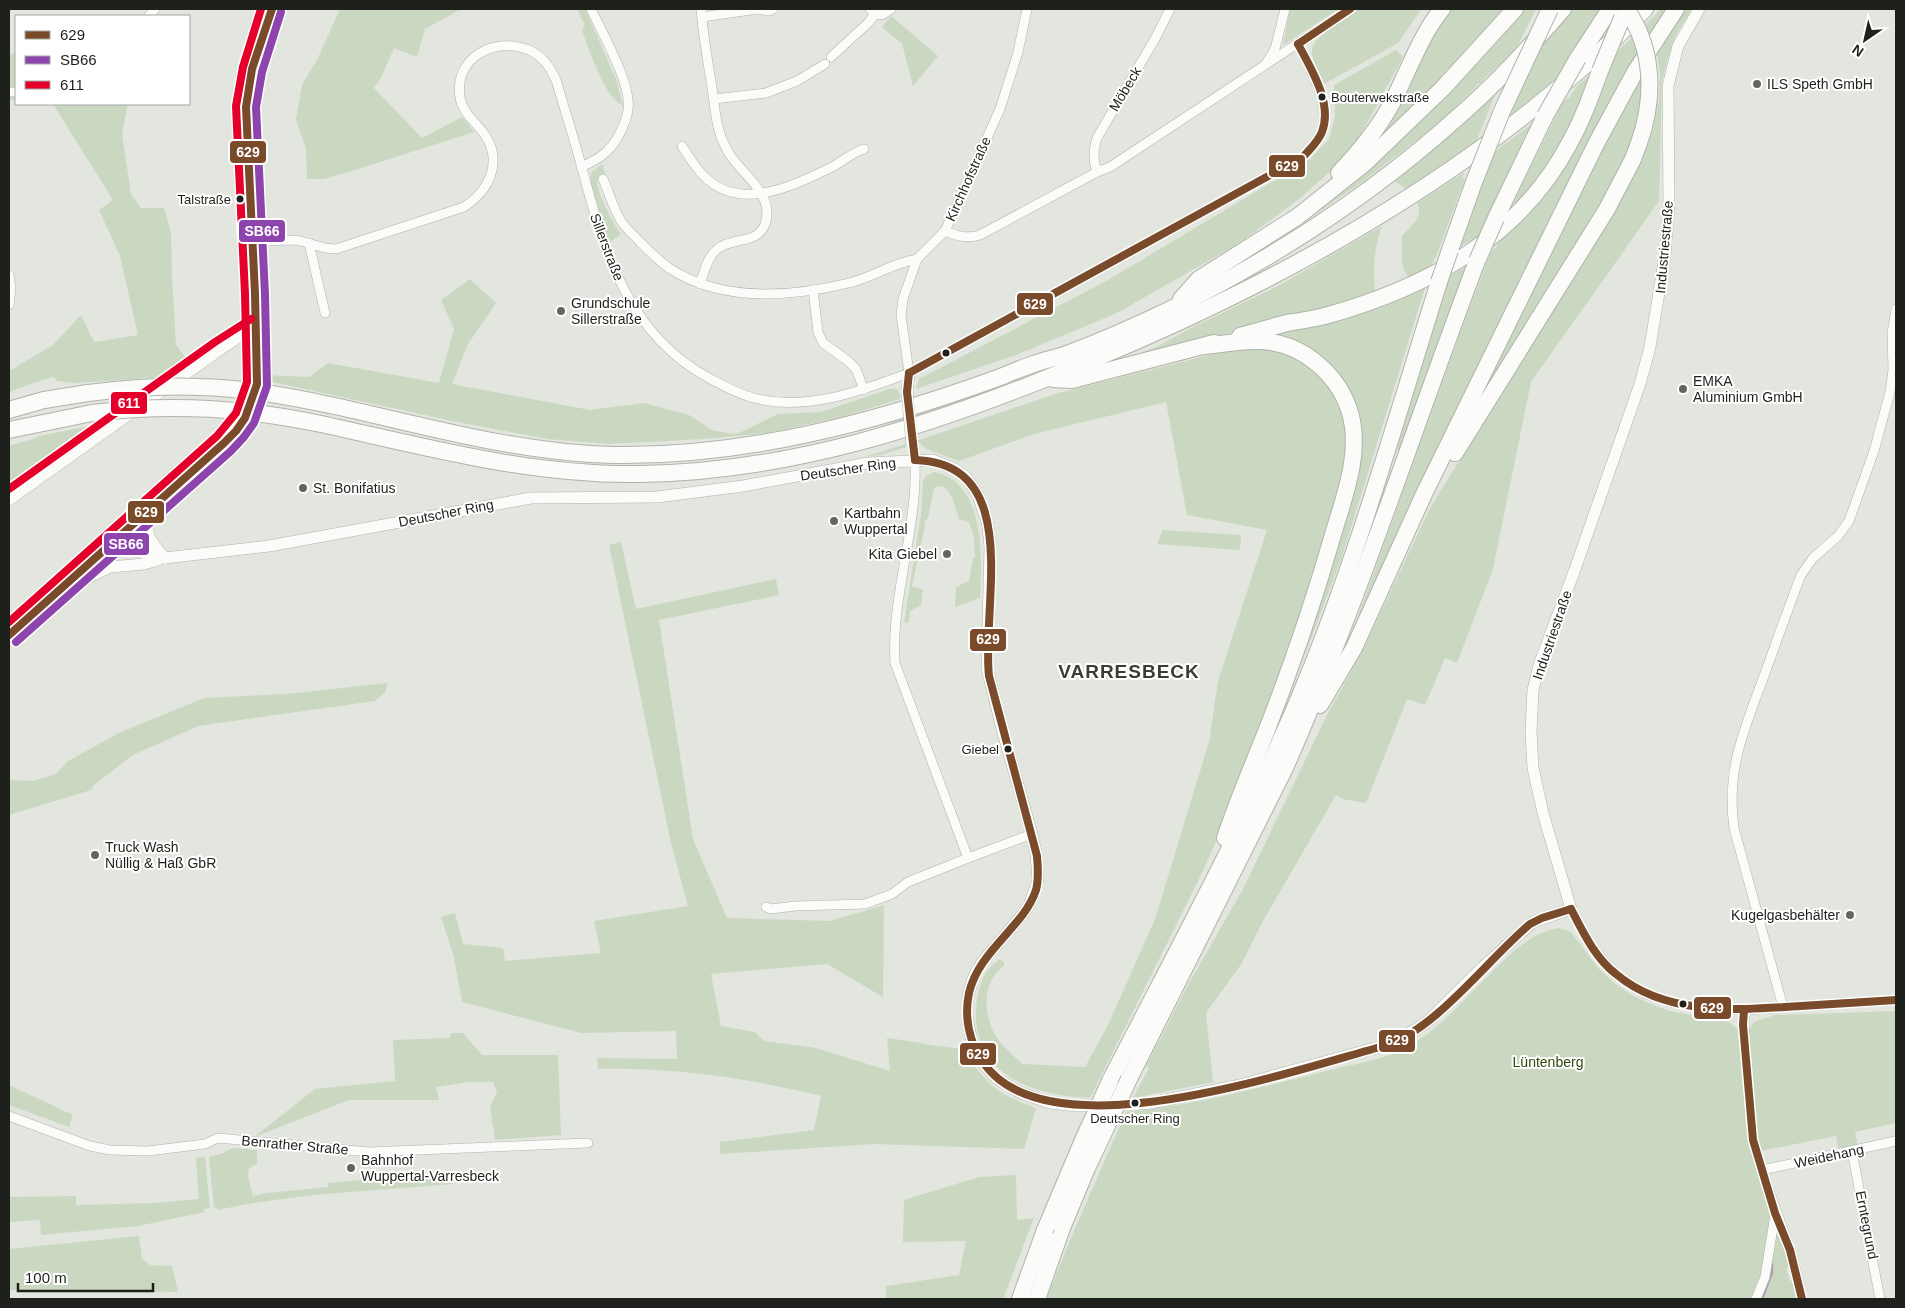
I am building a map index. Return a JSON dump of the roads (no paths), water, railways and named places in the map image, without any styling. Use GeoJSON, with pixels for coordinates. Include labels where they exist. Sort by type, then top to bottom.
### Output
{"type":"FeatureCollection","features":[{"type":"Feature","properties":{"kind":"highway"},"geometry":{"type":"LineString","coordinates":[[1284,224],[1338,174],[1372,134],[1391,106],[1424,37],[1442,9]]}},
{"type":"Feature","properties":{"kind":"highway"},"geometry":{"type":"LineString","coordinates":[[1176,305],[1199,279],[1309,209],[1335,188],[1399,131],[1443,88],[1515,9]]}},
{"type":"Feature","properties":{"kind":"highway"},"geometry":{"type":"LineString","coordinates":[[1020,1299],[1045,1230],[1073,1162],[1110,1081],[1276,752],[1328,626],[1364,524],[1439,282],[1474,182],[1502,111],[1550,9]]}},
{"type":"Feature","properties":{"kind":"highway"},"geometry":{"type":"LineString","coordinates":[[9,410],[44,400],[88,393],[131,388],[202,387],[261,392],[330,404],[448,432],[563,452],[612,455],[658,454],[730,448],[770,442],[838,427],[927,402],[1035,363],[1064,355],[1135,325],[1260,260],[1301,236],[1381,181],[1421,150],[1485,93],[1524,54],[1563,9]]}},
{"type":"Feature","properties":{"kind":"highway"},"geometry":{"type":"LineString","coordinates":[[13,430],[92,413],[129,409],[198,407],[257,412],[509,464],[553,470],[613,474],[681,472],[772,462],[832,450],[927,424],[1135,343],[1217,304],[1301,260],[1396,204],[1513,124],[1562,86],[1645,9]]}},
{"type":"Feature","properties":{"kind":"highway"},"geometry":{"type":"LineString","coordinates":[[1301,733],[1332,687],[1354,648],[1424,494],[1596,144],[1635,72],[1676,9]]}},
{"type":"Feature","properties":{"kind":"highway"},"geometry":{"type":"LineString","coordinates":[[1048,378],[1072,380],[1355,307],[1428,277],[1476,250],[1510,221],[1550,176],[1577,128],[1621,11]]}},
{"type":"Feature","properties":{"kind":"highway"},"geometry":{"type":"LineString","coordinates":[[1394,562],[1460,445],[1607,209],[1639,143],[1649,105],[1650,78],[1643,42],[1633,19],[1621,11]]}},
{"type":"Feature","properties":{"kind":"highway"},"geometry":{"type":"LineString","coordinates":[[1036,1299],[1062,1228],[1087,1168],[1129,1079],[1268,804],[1301,733],[1356,595],[1433,376],[1477,261],[1496,218],[1545,116],[1578,58],[1621,11]]}},
{"type":"Feature","properties":{"kind":"highway"},"geometry":{"type":"LineString","coordinates":[[1204,346],[1263,342],[1284,346],[1304,354],[1322,367],[1340,390],[1351,417],[1354,440],[1353,459],[1343,500],[1320,578],[1294,658],[1231,818],[1208,890]]}},
{"type":"Feature","properties":{"kind":"main road"},"geometry":{"type":"LineString","coordinates":[[9,635],[118,536],[224,444],[245,418],[257,384],[246,107],[247,90],[254,59],[272,9]]}},
{"type":"Feature","properties":{"kind":"street"},"geometry":{"type":"LineString","coordinates":[[581,167],[599,159],[614,143],[624,126],[628,110],[628,95],[620,73],[591,9]]}},
{"type":"Feature","properties":{"kind":"street"},"geometry":{"type":"LineString","coordinates":[[700,284],[714,251],[722,245],[750,239],[757,235],[762,229],[766,212],[765,202],[757,186],[733,160],[716,127],[714,99],[701,13],[773,9]]}},
{"type":"Feature","properties":{"kind":"street"},"geometry":{"type":"LineString","coordinates":[[714,99],[766,93],[797,82],[828,61],[868,23],[872,11],[882,15],[891,9]]}},
{"type":"Feature","properties":{"kind":"street","name":"Kirchhofstraße"},"geometry":{"type":"LineString","coordinates":[[914,460],[908,392],[909,373],[901,315],[902,299],[917,259],[945,231],[1000,109],[1018,52],[1027,9]]}},
{"type":"Feature","properties":{"kind":"street","name":"Möbeck"},"geometry":{"type":"LineString","coordinates":[[1096,172],[1094,149],[1097,138],[1170,9]]}},
{"type":"Feature","properties":{"kind":"street"},"geometry":{"type":"LineString","coordinates":[[1265,65],[1275,49],[1285,9]]}},
{"type":"Feature","properties":{"kind":"street","name":"Industriestraße"},"geometry":{"type":"LineString","coordinates":[[1699,9],[1678,46],[1668,86],[1669,205],[1666,248],[1658,308],[1650,347],[1640,384],[1539,666],[1533,690],[1531,732],[1534,774],[1571,909],[1590,946],[1615,974],[1646,994],[1674,1003],[1718,1009],[1744,1010],[1896,1000]]}},
{"type":"Feature","properties":{"kind":"street"},"geometry":{"type":"LineString","coordinates":[[945,231],[972,238],[980,235],[1096,172],[1110,167],[1298,44],[1345,10]]}},
{"type":"Feature","properties":{"kind":"street","name":"Sillerstraße"},"geometry":{"type":"LineString","coordinates":[[252,241],[297,240],[336,249],[464,206],[479,196],[488,185],[492,172],[492,149],[486,136],[464,110],[460,99],[459,83],[464,68],[471,59],[490,47],[508,45],[524,48],[537,54],[547,63],[556,80],[608,256],[624,291],[645,324],[678,358],[701,374],[730,389],[755,398],[784,402],[799,402],[843,396],[909,373],[1303,157],[1316,143],[1324,127],[1325,109],[1312,73],[1298,44]]}},
{"type":"Feature","properties":{"kind":"street"},"geometry":{"type":"LineString","coordinates":[[682,146],[702,175],[721,189],[731,194],[740,195],[760,194],[790,186],[834,166],[857,151],[864,150]]}},
{"type":"Feature","properties":{"kind":"street"},"geometry":{"type":"LineString","coordinates":[[603,179],[621,221],[655,257],[669,268],[700,284],[723,290],[774,294],[813,290],[852,282],[904,261],[917,259]]}},
{"type":"Feature","properties":{"kind":"street"},"geometry":{"type":"LineString","coordinates":[[309,243],[325,313]]}},
{"type":"Feature","properties":{"kind":"street"},"geometry":{"type":"LineString","coordinates":[[9,275],[11,288],[9,306]]}},
{"type":"Feature","properties":{"kind":"street"},"geometry":{"type":"LineString","coordinates":[[813,290],[818,332],[823,343],[856,369],[864,390]]}},
{"type":"Feature","properties":{"kind":"street"},"geometry":{"type":"LineString","coordinates":[[1783,1007],[1734,828],[1731,806],[1733,773],[1740,741],[1801,576],[1813,558],[1838,536],[1849,522],[1874,451],[1890,392],[1893,370],[1892,333],[1896,309]]}},
{"type":"Feature","properties":{"kind":"street"},"geometry":{"type":"LineString","coordinates":[[9,501],[213,355],[256,328]]}},
{"type":"Feature","properties":{"kind":"street"},"geometry":{"type":"LineString","coordinates":[[914,460],[912,518],[894,639],[895,663],[968,858]]}},
{"type":"Feature","properties":{"kind":"street","name":"Deutscher Ring"},"geometry":{"type":"LineString","coordinates":[[118,536],[132,548],[148,556],[165,558],[269,546],[531,498],[657,497],[743,486],[868,463],[914,460],[940,462],[960,472],[972,486],[984,511],[990,547],[988,668],[1002,729],[1032,834],[1038,865],[1038,880],[1035,892],[1024,913],[982,961],[970,988],[967,1010],[972,1042],[979,1058],[991,1073],[1014,1090],[1050,1103],[1077,1106],[1151,1103],[1240,1085],[1394,1043],[1426,1023],[1484,966],[1533,922],[1571,909]]}},
{"type":"Feature","properties":{"kind":"street"},"geometry":{"type":"LineString","coordinates":[[67,583],[83,580],[110,567],[144,564],[165,558],[150,541],[147,532],[152,506]]}},
{"type":"Feature","properties":{"kind":"street"},"geometry":{"type":"LineString","coordinates":[[766,907],[772,909],[795,906],[866,904],[892,894],[908,882],[1032,834]]}},
{"type":"Feature","properties":{"kind":"street"},"geometry":{"type":"LineString","coordinates":[[1744,1010],[1745,1044]]}},
{"type":"Feature","properties":{"kind":"street","name":"Benrather Straße"},"geometry":{"type":"LineString","coordinates":[[9,1116],[90,1146],[129,1152],[148,1152],[205,1144],[218,1138],[369,1152],[588,1143]]}},
{"type":"Feature","properties":{"kind":"street"},"geometry":{"type":"LineString","coordinates":[[1753,1140],[1790,1250],[1802,1299]]}},
{"type":"Feature","properties":{"kind":"street","name":"Weidehang"},"geometry":{"type":"LineString","coordinates":[[1762,1170],[1896,1141]]}},
{"type":"Feature","properties":{"kind":"street","name":"Erntegrund"},"geometry":{"type":"LineString","coordinates":[[1852,1151],[1880,1299]]}},
{"type":"Feature","properties":{"kind":"street"},"geometry":{"type":"LineString","coordinates":[[1756,1299],[1765,1277],[1776,1212]]}},
{"type":"Feature","properties":{"kind":"waterway"},"geometry":{"type":"LineString","coordinates":[[1762,1299],[1772,1273],[1772,1264]]}},
{"type":"Feature","properties":{"kind":"tunnel"},"geometry":{"type":"LineString","coordinates":[[1745,1044],[1753,1140]]}},
{"type":"Feature","properties":{"kind":"place","name":"ILS Speth GmbH"},"geometry":{"type":"Point","coordinates":[1757,84]}},
{"type":"Feature","properties":{"kind":"place","name":"Bouterwekstraße"},"geometry":{"type":"Point","coordinates":[1322,97]}},
{"type":"Feature","properties":{"kind":"place","name":"Talstraße"},"geometry":{"type":"Point","coordinates":[240,199]}},
{"type":"Feature","properties":{"kind":"place","name":"Grundschule Sillerstraße"},"geometry":{"type":"Point","coordinates":[561,311]}},
{"type":"Feature","properties":{"kind":"place","name":"EMKA Aluminium GmbH"},"geometry":{"type":"Point","coordinates":[1683,389]}},
{"type":"Feature","properties":{"kind":"place","name":"St. Bonifatius"},"geometry":{"type":"Point","coordinates":[303,488]}},
{"type":"Feature","properties":{"kind":"place","name":"Kartbahn Wuppertal"},"geometry":{"type":"Point","coordinates":[834,521]}},
{"type":"Feature","properties":{"kind":"place","name":"Kita Giebel"},"geometry":{"type":"Point","coordinates":[947,554]}},
{"type":"Feature","properties":{"kind":"place","name":"Giebel"},"geometry":{"type":"Point","coordinates":[1008,749]}},
{"type":"Feature","properties":{"kind":"place","name":"Truck Wash Nüllig & Haß GbR"},"geometry":{"type":"Point","coordinates":[95,855]}},
{"type":"Feature","properties":{"kind":"place","name":"Kugelgasbehälter"},"geometry":{"type":"Point","coordinates":[1850,915]}},
{"type":"Feature","properties":{"kind":"place","name":"Deutscher Ring"},"geometry":{"type":"Point","coordinates":[1135,1103]}},
{"type":"Feature","properties":{"kind":"place","name":"Bahnhof Wuppertal-Varresbeck"},"geometry":{"type":"Point","coordinates":[351,1168]}},
{"type":"Feature","properties":{"kind":"district","name":"VARRESBECK"},"geometry":{"type":"Point","coordinates":[1129,671]}},
{"type":"Feature","properties":{"kind":"park label","name":"Lüntenberg"},"geometry":{"type":"Point","coordinates":[1548,1062]}}]}
